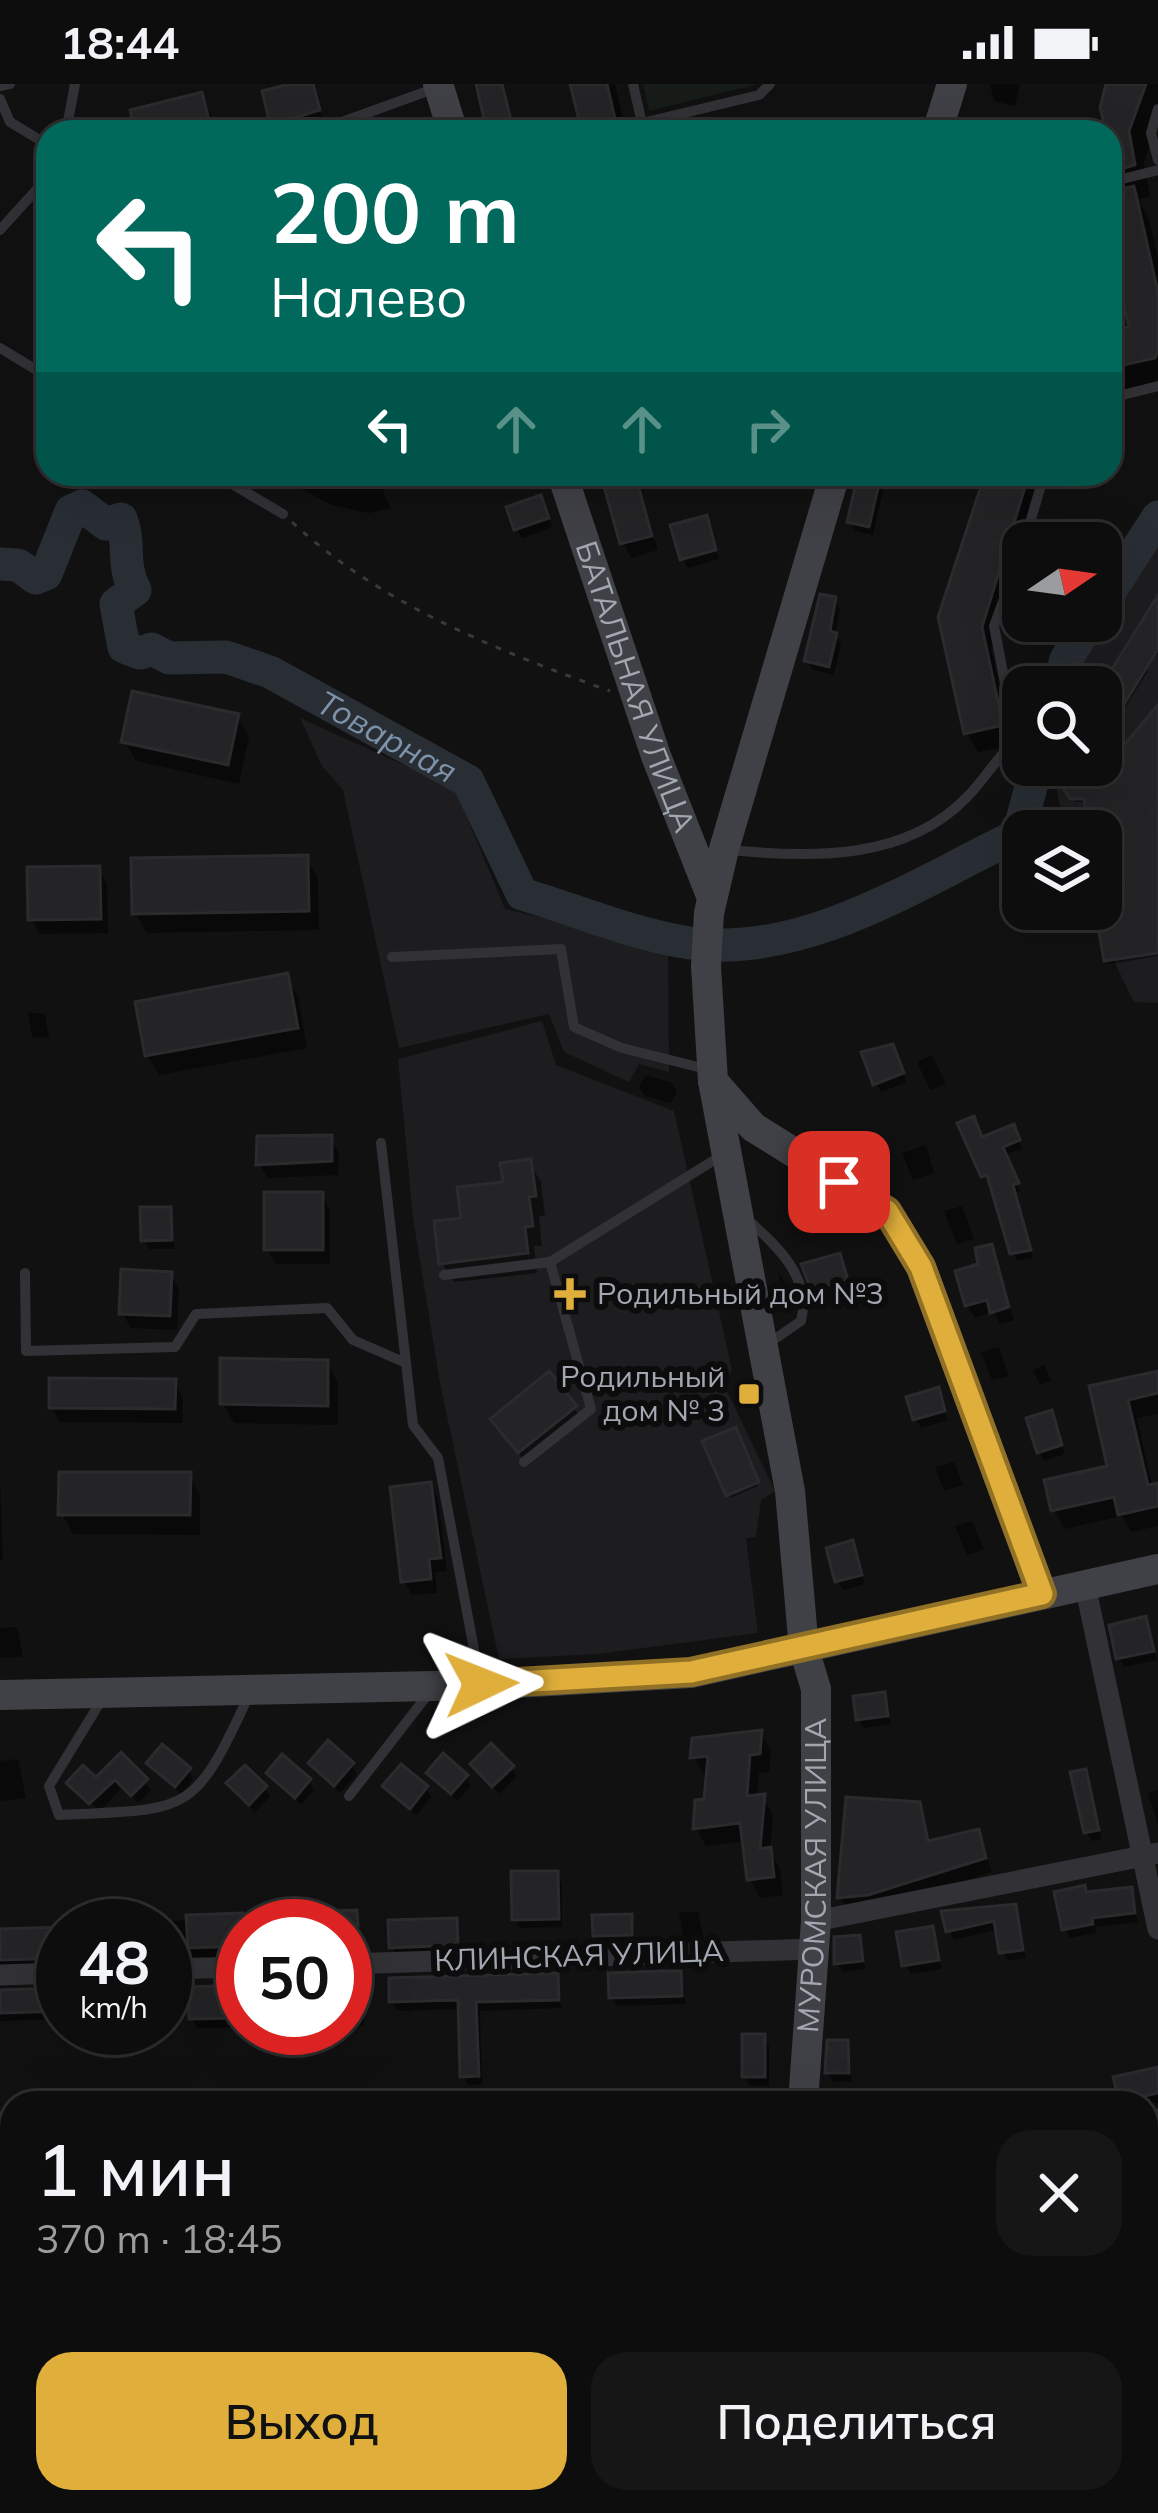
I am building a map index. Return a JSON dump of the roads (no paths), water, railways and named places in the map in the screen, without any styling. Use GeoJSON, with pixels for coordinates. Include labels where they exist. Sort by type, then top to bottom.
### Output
{"type":"FeatureCollection","features":[{"type":"Feature","properties":{"kind":"main road"},"geometry":{"type":"LineString","coordinates":[[941,120],[952,84]]}},
{"type":"Feature","properties":{"kind":"main road"},"geometry":{"type":"LineString","coordinates":[[438,86],[449,120]]}},
{"type":"Feature","properties":{"kind":"main road","name":"БАТАЛЬНАЯ УЛИЦА"},"geometry":{"type":"LineString","coordinates":[[566,486],[711,906]]}},
{"type":"Feature","properties":{"kind":"main road","name":"МУРОМСКАЯ УЛИЦА"},"geometry":{"type":"LineString","coordinates":[[804,2091],[815,1935],[816,1689],[804,1648],[790,1491],[713,1076],[706,966],[711,906],[724,849],[831,486]]}},
{"type":"Feature","properties":{"kind":"main road"},"geometry":{"type":"LineString","coordinates":[[674,808],[695,820],[720,819],[734,812]]}},
{"type":"Feature","properties":{"kind":"main road"},"geometry":{"type":"LineString","coordinates":[[713,1076],[753,1127],[887,1211],[921,1267],[1042,1594]]}},
{"type":"Feature","properties":{"kind":"main road"},"geometry":{"type":"LineString","coordinates":[[727,1153],[734,1135],[753,1127]]}},
{"type":"Feature","properties":{"kind":"main road"},"geometry":{"type":"LineString","coordinates":[[0,1695],[435,1686],[670,1675],[1158,1569]]}},
{"type":"Feature","properties":{"kind":"street"},"geometry":{"type":"LineString","coordinates":[[1085,1585],[1150,1855],[1158,1929]]}},
{"type":"Feature","properties":{"kind":"street","name":"КЛИНСКАЯ УЛИЦА"},"geometry":{"type":"LineString","coordinates":[[372,1962],[815,1935],[1150,1855]]}},
{"type":"Feature","properties":{"kind":"street"},"geometry":{"type":"LineString","coordinates":[[0,1975],[36,1973]]}},
{"type":"Feature","properties":{"kind":"lane"},"geometry":{"type":"LineString","coordinates":[[0,86],[10,84]]}},
{"type":"Feature","properties":{"kind":"lane"},"geometry":{"type":"LineString","coordinates":[[68,120],[75,84]]}},
{"type":"Feature","properties":{"kind":"lane"},"geometry":{"type":"LineString","coordinates":[[633,84],[641,120]]}},
{"type":"Feature","properties":{"kind":"lane"},"geometry":{"type":"LineString","coordinates":[[655,120],[759,95],[770,84]]}},
{"type":"Feature","properties":{"kind":"lane"},"geometry":{"type":"LineString","coordinates":[[347,120],[438,86]]}},
{"type":"Feature","properties":{"kind":"lane"},"geometry":{"type":"LineString","coordinates":[[0,99],[5,123],[36,140]]}},
{"type":"Feature","properties":{"kind":"lane"},"geometry":{"type":"LineString","coordinates":[[1158,109],[1151,133],[1158,160]]}},
{"type":"Feature","properties":{"kind":"lane"},"geometry":{"type":"LineString","coordinates":[[1122,179],[1158,170]]}},
{"type":"Feature","properties":{"kind":"lane"},"geometry":{"type":"LineString","coordinates":[[0,230],[36,190]]}},
{"type":"Feature","properties":{"kind":"lane"},"geometry":{"type":"LineString","coordinates":[[0,348],[36,369]]}},
{"type":"Feature","properties":{"kind":"lane"},"geometry":{"type":"LineString","coordinates":[[1122,395],[1158,386]]}},
{"type":"Feature","properties":{"kind":"lane"},"geometry":{"type":"LineString","coordinates":[[235,486],[283,514]]}},
{"type":"Feature","properties":{"kind":"lane"},"geometry":{"type":"LineString","coordinates":[[1031,522],[1041,486]]}},
{"type":"Feature","properties":{"kind":"lane"},"geometry":{"type":"LineString","coordinates":[[724,849],[849,854],[905,841],[966,799],[1016,740],[994,626],[1002,604]]}},
{"type":"Feature","properties":{"kind":"lane"},"geometry":{"type":"LineString","coordinates":[[392,957],[561,949],[574,1028],[713,1076]]}},
{"type":"Feature","properties":{"kind":"lane"},"geometry":{"type":"LineString","coordinates":[[380,1143],[412,1425],[438,1458],[481,1684]]}},
{"type":"Feature","properties":{"kind":"lane"},"geometry":{"type":"LineString","coordinates":[[444,1275],[550,1262],[727,1153]]}},
{"type":"Feature","properties":{"kind":"lane"},"geometry":{"type":"LineString","coordinates":[[737,1210],[786,1255],[806,1301],[801,1321],[763,1347]]}},
{"type":"Feature","properties":{"kind":"lane"},"geometry":{"type":"LineString","coordinates":[[524,1462],[591,1409],[550,1262]]}},
{"type":"Feature","properties":{"kind":"lane"},"geometry":{"type":"LineString","coordinates":[[25,1273],[26,1351],[175,1347],[196,1314],[327,1308],[353,1340],[406,1363]]}},
{"type":"Feature","properties":{"kind":"lane"},"geometry":{"type":"LineString","coordinates":[[349,1796],[435,1686]]}},
{"type":"Feature","properties":{"kind":"lane"},"geometry":{"type":"LineString","coordinates":[[106,1693],[49,1786],[59,1815],[168,1810],[213,1773],[251,1690]]}},
{"type":"Feature","properties":{"kind":"waterway","name":"Товарная"},"geometry":{"type":"LineString","coordinates":[[0,564],[18,565],[36,578],[46,574],[71,511],[82,506],[106,524],[121,519],[135,590],[116,604],[124,647],[140,653],[152,649],[169,658],[226,657],[270,672],[468,781],[522,894],[669,939],[733,945],[776,939],[860,913],[1018,835],[1031,786]]}},
{"type":"Feature","properties":{"kind":"waterway","name":"Товарная"},"geometry":{"type":"LineString","coordinates":[[1122,573],[1158,517]]}},
{"type":"Feature","properties":{"kind":"waterway","name":"Товарная"},"geometry":{"type":"LineString","coordinates":[[1064,666],[1077,642]]}},
{"type":"Feature","properties":{"kind":"place","name":"Родильный дом №3"},"geometry":{"type":"Point","coordinates":[570,1294]}},
{"type":"Feature","properties":{"kind":"place","name":"Родильный дом № 3"},"geometry":{"type":"Point","coordinates":[749,1394]}}]}
